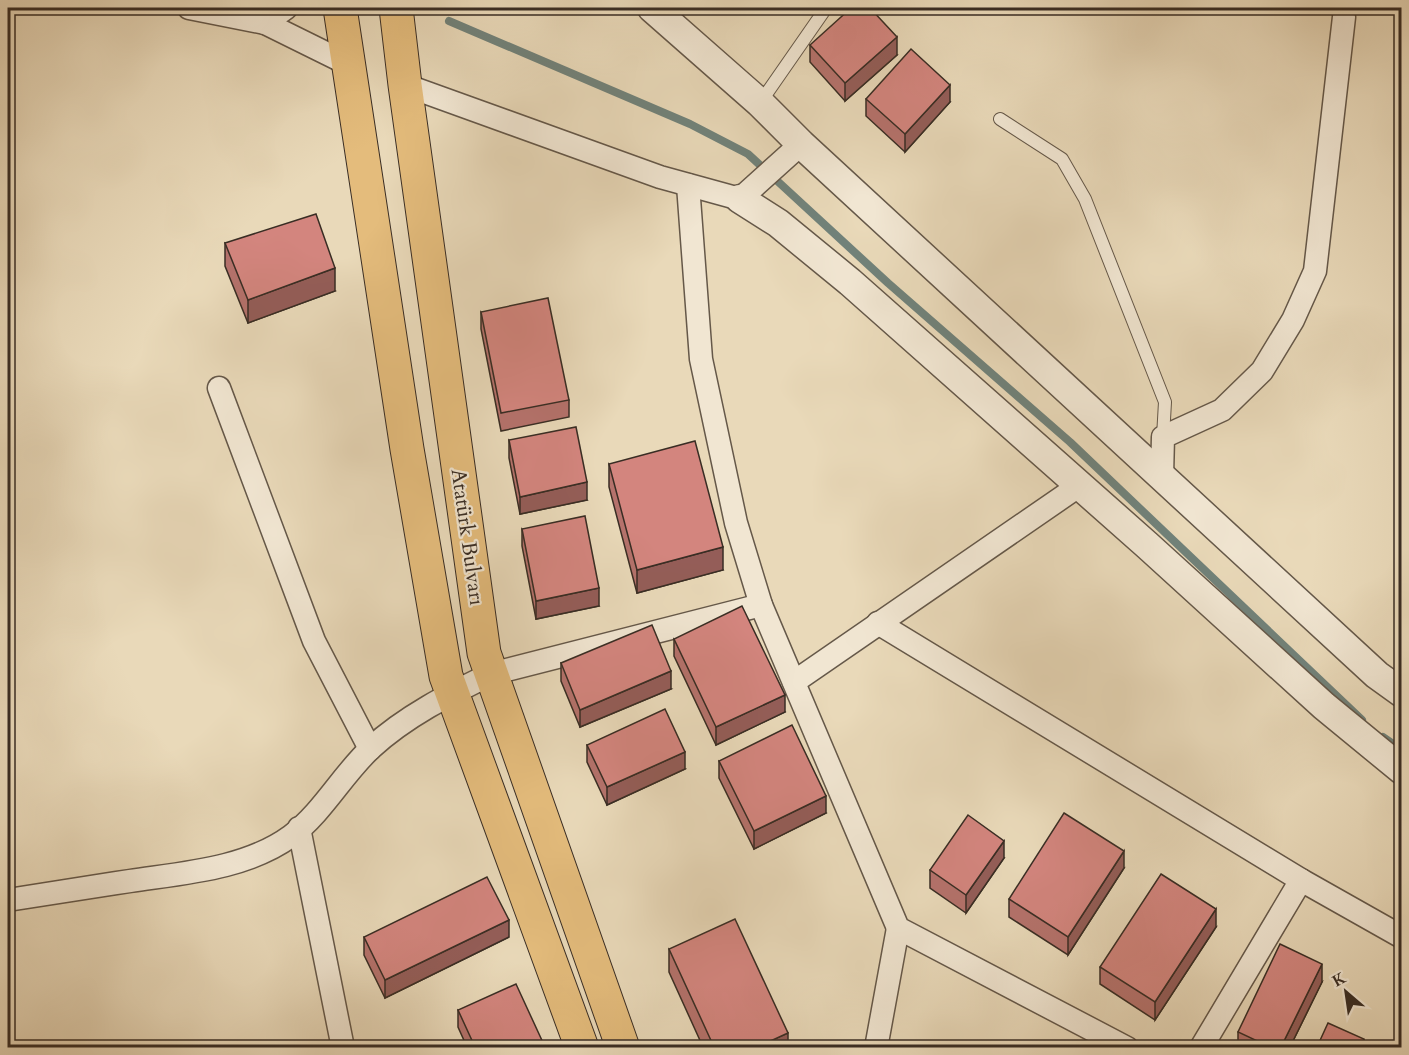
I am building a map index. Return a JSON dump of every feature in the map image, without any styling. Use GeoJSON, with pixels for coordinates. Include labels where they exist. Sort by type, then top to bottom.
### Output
{"type":"FeatureCollection","features":[{"type":"Feature","properties":{"kind":"main road","name":"Atatürk Bulvarı"},"geometry":{"type":"LineString","coordinates":[[340,8],[407,449],[446,676],[582,1047]]}},
{"type":"Feature","properties":{"kind":"main road","name":"Atatürk Bulvarı"},"geometry":{"type":"LineString","coordinates":[[396,8],[484,653],[622,1047]]}},
{"type":"Feature","properties":{"kind":"street"},"geometry":{"type":"LineString","coordinates":[[189,8],[259,17],[348,64]]}},
{"type":"Feature","properties":{"kind":"street"},"geometry":{"type":"LineString","coordinates":[[259,17],[286,8]]}},
{"type":"Feature","properties":{"kind":"street"},"geometry":{"type":"LineString","coordinates":[[652,8],[760,103],[792,153],[1162,477],[1377,675],[1401,693]]}},
{"type":"Feature","properties":{"kind":"street"},"geometry":{"type":"LineString","coordinates":[[1162,477],[1163,437],[1222,410],[1262,371],[1293,320],[1315,271],[1344,17]]}},
{"type":"Feature","properties":{"kind":"street"},"geometry":{"type":"LineString","coordinates":[[405,86],[688,185],[748,193],[778,223],[850,282],[1080,485],[1324,706],[1401,770]]}},
{"type":"Feature","properties":{"kind":"street"},"geometry":{"type":"LineString","coordinates":[[748,193],[792,153]]}},
{"type":"Feature","properties":{"kind":"street"},"geometry":{"type":"LineString","coordinates":[[688,185],[701,359],[736,523],[761,605],[898,928],[876,1047]]}},
{"type":"Feature","properties":{"kind":"street"},"geometry":{"type":"LineString","coordinates":[[219,388],[314,641],[370,749]]}},
{"type":"Feature","properties":{"kind":"street"},"geometry":{"type":"LineString","coordinates":[[794,682],[1080,485]]}},
{"type":"Feature","properties":{"kind":"street"},"geometry":{"type":"LineString","coordinates":[[8,900],[200,871],[254,855],[291,836],[333,795],[370,749],[414,714],[452,693],[491,674],[761,605]]}},
{"type":"Feature","properties":{"kind":"street"},"geometry":{"type":"LineString","coordinates":[[879,623],[1300,880],[1401,937]]}},
{"type":"Feature","properties":{"kind":"street"},"geometry":{"type":"LineString","coordinates":[[299,828],[343,1047]]}},
{"type":"Feature","properties":{"kind":"street"},"geometry":{"type":"LineString","coordinates":[[1202,1047],[1300,880]]}},
{"type":"Feature","properties":{"kind":"street"},"geometry":{"type":"LineString","coordinates":[[898,928],[1127,1047]]}},
{"type":"Feature","properties":{"kind":"lane"},"geometry":{"type":"LineString","coordinates":[[760,103],[826,8]]}},
{"type":"Feature","properties":{"kind":"lane"},"geometry":{"type":"LineString","coordinates":[[1000,119],[1062,159],[1085,199],[1164,402],[1163,437]]}},
{"type":"Feature","properties":{"kind":"building"},"geometry":{"type":"Polygon","coordinates":[[[851,8],[870,8],[897,37],[845,83],[810,45],[851,8]]]}},
{"type":"Feature","properties":{"kind":"building"},"geometry":{"type":"Polygon","coordinates":[[[911,49],[950,85],[905,134],[866,99],[911,49]]]}},
{"type":"Feature","properties":{"kind":"building"},"geometry":{"type":"Polygon","coordinates":[[[316,214],[335,268],[248,300],[225,243],[316,214]]]}},
{"type":"Feature","properties":{"kind":"building"},"geometry":{"type":"Polygon","coordinates":[[[548,298],[569,400],[501,413],[481,312],[548,298]]]}},
{"type":"Feature","properties":{"kind":"building"},"geometry":{"type":"Polygon","coordinates":[[[576,427],[587,482],[520,497],[509,440],[576,427]]]}},
{"type":"Feature","properties":{"kind":"building"},"geometry":{"type":"Polygon","coordinates":[[[695,441],[723,547],[637,570],[609,464],[695,441]]]}},
{"type":"Feature","properties":{"kind":"building"},"geometry":{"type":"Polygon","coordinates":[[[585,516],[599,588],[536,601],[522,529],[585,516]]]}},
{"type":"Feature","properties":{"kind":"building"},"geometry":{"type":"Polygon","coordinates":[[[742,606],[785,695],[716,727],[674,639],[742,606]]]}},
{"type":"Feature","properties":{"kind":"building"},"geometry":{"type":"Polygon","coordinates":[[[652,625],[671,671],[580,710],[561,663],[652,625]]]}},
{"type":"Feature","properties":{"kind":"building"},"geometry":{"type":"Polygon","coordinates":[[[665,709],[685,752],[607,787],[587,745],[665,709]]]}},
{"type":"Feature","properties":{"kind":"building"},"geometry":{"type":"Polygon","coordinates":[[[792,725],[826,796],[754,831],[719,761],[792,725]]]}},
{"type":"Feature","properties":{"kind":"building"},"geometry":{"type":"Polygon","coordinates":[[[1064,813],[1124,851],[1068,937],[1009,899],[1064,813]]]}},
{"type":"Feature","properties":{"kind":"building"},"geometry":{"type":"Polygon","coordinates":[[[968,815],[1004,841],[966,895],[930,870],[968,815]]]}},
{"type":"Feature","properties":{"kind":"building"},"geometry":{"type":"Polygon","coordinates":[[[1161,874],[1216,909],[1155,1002],[1100,967],[1161,874]]]}},
{"type":"Feature","properties":{"kind":"building"},"geometry":{"type":"Polygon","coordinates":[[[487,877],[509,920],[385,980],[364,937],[487,877]]]}},
{"type":"Feature","properties":{"kind":"building"},"geometry":{"type":"Polygon","coordinates":[[[735,919],[788,1033],[757,1047],[714,1047],[669,949],[735,919]]]}},
{"type":"Feature","properties":{"kind":"building"},"geometry":{"type":"Polygon","coordinates":[[[1280,944],[1322,964],[1281,1047],[1270,1047],[1238,1032],[1280,944]]]}},
{"type":"Feature","properties":{"kind":"building"},"geometry":{"type":"Polygon","coordinates":[[[516,984],[545,1047],[475,1047],[458,1010],[516,984]]]}},
{"type":"Feature","properties":{"kind":"building"},"geometry":{"type":"Polygon","coordinates":[[[1328,1023],[1364,1039],[1360,1047],[1317,1047],[1328,1023]]]}},
{"type":"Feature","properties":{"kind":"building"},"geometry":{"type":"Polygon","coordinates":[[[1401,1024],[1401,1047],[1393,1047],[1401,1024]]]}},
{"type":"Feature","properties":{"kind":"waterway"},"geometry":{"type":"LineString","coordinates":[[449,21],[690,124],[748,154],[888,283],[1070,442],[1362,720]]}},
{"type":"Feature","properties":{"kind":"waterway"},"geometry":{"type":"LineString","coordinates":[[1383,737],[1402,750]]}}]}
